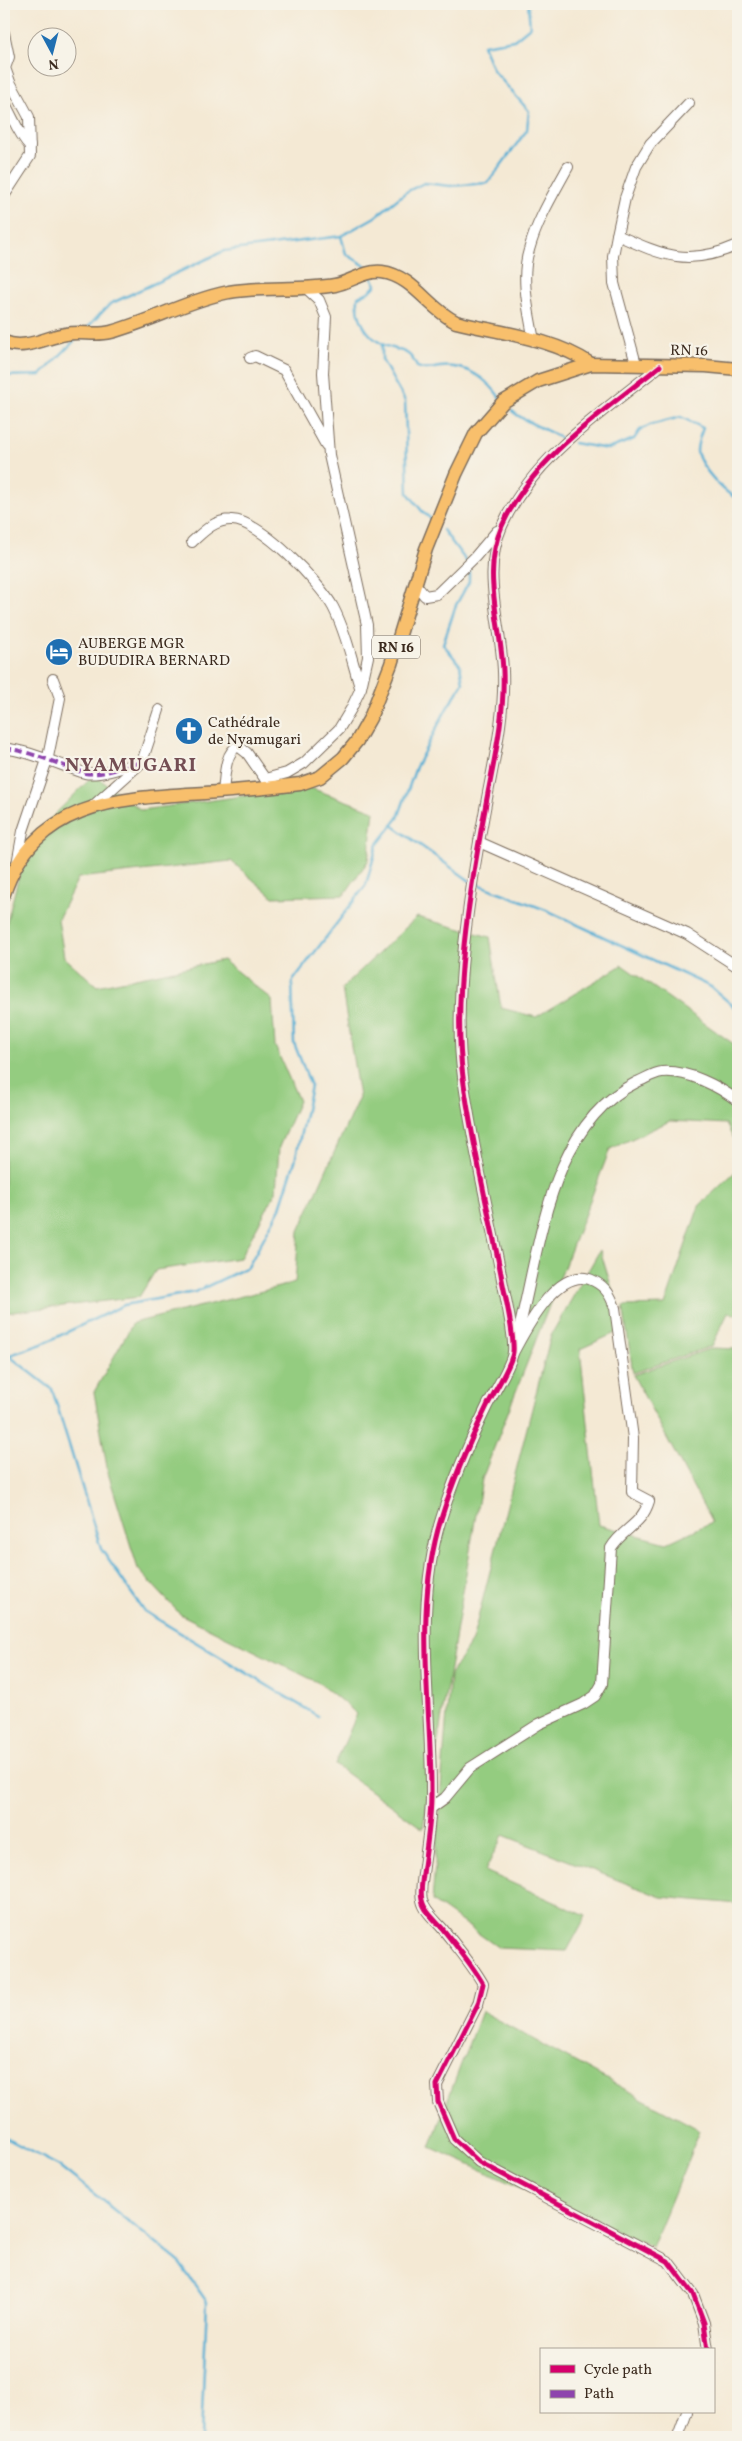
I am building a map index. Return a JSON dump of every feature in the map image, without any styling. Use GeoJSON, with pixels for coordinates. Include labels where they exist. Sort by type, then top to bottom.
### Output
{"type":"FeatureCollection","features":[{"type":"Feature","properties":{"kind":"main road"},"geometry":{"type":"LineString","coordinates":[[4,342],[36,343],[74,333],[88,335],[109,333],[209,297],[231,292],[306,288],[337,284],[363,275],[383,272],[402,278],[442,315],[456,322],[534,341],[576,355],[590,364]]}},
{"type":"Feature","properties":{"kind":"main road","name":"RN 16"},"geometry":{"type":"LineString","coordinates":[[4,894],[16,865],[31,845],[53,824],[75,812],[94,805],[130,798],[223,792],[268,783],[300,784],[320,777],[343,758],[357,741],[370,718],[391,664],[426,549],[456,474],[476,433],[503,402],[530,386],[570,369],[590,364],[706,366],[738,369]]}},
{"type":"Feature","properties":{"kind":"street"},"geometry":{"type":"LineString","coordinates":[[4,34],[9,57],[5,68],[10,82],[29,117],[30,146],[30,156],[4,196]]}},
{"type":"Feature","properties":{"kind":"street"},"geometry":{"type":"LineString","coordinates":[[4,102],[18,126],[19,135],[30,146]]}},
{"type":"Feature","properties":{"kind":"street"},"geometry":{"type":"LineString","coordinates":[[636,364],[614,283],[613,256],[617,235],[625,198],[636,168],[650,144],[689,103]]}},
{"type":"Feature","properties":{"kind":"street"},"geometry":{"type":"LineString","coordinates":[[534,341],[526,296],[528,251],[537,227],[568,167]]}},
{"type":"Feature","properties":{"kind":"street"},"geometry":{"type":"LineString","coordinates":[[617,235],[658,253],[686,258],[705,257],[738,245]]}},
{"type":"Feature","properties":{"kind":"street"},"geometry":{"type":"LineString","coordinates":[[223,792],[229,757],[233,749],[238,746],[247,753],[268,783],[304,763],[339,729],[361,688],[368,657],[367,626],[329,450],[323,373],[326,317],[319,300],[306,288]]}},
{"type":"Feature","properties":{"kind":"street"},"geometry":{"type":"LineString","coordinates":[[250,358],[255,356],[284,370],[329,450]]}},
{"type":"Feature","properties":{"kind":"street"},"geometry":{"type":"LineString","coordinates":[[415,584],[426,596],[438,594],[475,557],[503,524],[526,487],[561,447],[660,366]]}},
{"type":"Feature","properties":{"kind":"street"},"geometry":{"type":"LineString","coordinates":[[192,542],[216,523],[230,520],[240,521],[265,534],[327,596],[339,620],[361,688]]}},
{"type":"Feature","properties":{"kind":"street"},"geometry":{"type":"LineString","coordinates":[[503,524],[496,542],[491,581],[499,632],[503,696],[499,732],[479,842],[463,963],[461,1050],[463,1074],[508,1309],[513,1353]]}},
{"type":"Feature","properties":{"kind":"street"},"geometry":{"type":"LineString","coordinates":[[16,865],[23,831],[46,760],[60,698],[53,679]]}},
{"type":"Feature","properties":{"kind":"street"},"geometry":{"type":"LineString","coordinates":[[94,805],[142,762],[159,710]]}},
{"type":"Feature","properties":{"kind":"street"},"geometry":{"type":"LineString","coordinates":[[4,750],[46,760],[87,774],[142,762]]}},
{"type":"Feature","properties":{"kind":"street"},"geometry":{"type":"LineString","coordinates":[[479,842],[687,934],[738,967]]}},
{"type":"Feature","properties":{"kind":"street"},"geometry":{"type":"LineString","coordinates":[[513,1353],[527,1301],[542,1226],[561,1170],[567,1155],[602,1105],[626,1088],[661,1072],[692,1076],[729,1094],[738,1101]]}},
{"type":"Feature","properties":{"kind":"street"},"geometry":{"type":"LineString","coordinates":[[430,1808],[445,1798],[470,1768],[539,1724],[583,1704],[595,1696],[602,1684],[611,1548],[616,1538],[645,1514],[649,1501],[632,1492],[633,1438],[616,1318],[611,1296],[602,1286],[586,1278],[574,1279],[554,1292],[533,1317],[513,1353],[467,1450],[441,1520],[433,1550],[427,1600],[425,1645],[430,1731],[430,1808],[421,1893],[422,1903],[478,1975],[483,1989],[437,2085],[438,2102],[454,2139],[479,2162],[668,2261],[693,2294],[704,2323],[708,2348]]}},
{"type":"Feature","properties":{"kind":"street"},"geometry":{"type":"LineString","coordinates":[[678,2437],[686,2414]]}},
{"type":"Feature","properties":{"kind":"green space"},"geometry":{"type":"Polygon","coordinates":[[[94,775],[141,810],[308,787],[374,811],[368,861],[344,895],[273,897],[231,861],[78,878],[58,919],[64,957],[97,986],[223,960],[272,1000],[275,1046],[299,1101],[279,1147],[276,1192],[240,1258],[156,1270],[139,1297],[4,1313],[4,933],[28,841],[94,775]]]}},
{"type":"Feature","properties":{"kind":"green space"},"geometry":{"type":"Polygon","coordinates":[[[417,917],[490,937],[501,1008],[536,1017],[622,965],[738,1047],[738,1148],[726,1124],[670,1121],[610,1149],[482,1479],[423,1829],[335,1765],[357,1714],[321,1684],[180,1614],[138,1569],[108,1473],[94,1392],[133,1323],[295,1283],[299,1231],[359,1097],[342,988],[417,917]]]}},
{"type":"Feature","properties":{"kind":"green space"},"geometry":{"type":"Polygon","coordinates":[[[738,1169],[738,1315],[728,1313],[712,1346],[633,1373],[623,1306],[665,1305],[699,1206],[738,1169]]]}},
{"type":"Feature","properties":{"kind":"green space"},"geometry":{"type":"Polygon","coordinates":[[[600,1250],[618,1308],[622,1330],[580,1349],[599,1525],[667,1543],[712,1522],[633,1375],[712,1348],[738,1349],[738,1904],[661,1897],[503,1835],[485,1871],[586,1916],[567,1951],[499,1948],[432,1901],[450,1675],[472,1641],[551,1335],[600,1250]]]}},
{"type":"Feature","properties":{"kind":"green space"},"geometry":{"type":"Polygon","coordinates":[[[481,2011],[700,2130],[652,2247],[430,2147],[481,2011]]]}},
{"type":"Feature","properties":{"kind":"waterway"},"geometry":{"type":"LineString","coordinates":[[367,267],[346,254],[341,236],[375,217],[406,192],[424,183],[450,186],[488,183],[527,130],[529,111],[493,70],[483,45],[514,40],[530,27],[528,4]]}},
{"type":"Feature","properties":{"kind":"waterway"},"geometry":{"type":"LineString","coordinates":[[86,329],[110,304],[224,251],[341,236]]}},
{"type":"Feature","properties":{"kind":"waterway"},"geometry":{"type":"LineString","coordinates":[[372,277],[376,285],[370,291],[358,297],[358,304],[363,325],[377,341],[404,352],[411,357],[417,367],[423,369],[449,367],[466,370],[481,378],[500,398]]}},
{"type":"Feature","properties":{"kind":"waterway"},"geometry":{"type":"LineString","coordinates":[[4,376],[41,375],[77,338]]}},
{"type":"Feature","properties":{"kind":"waterway"},"geometry":{"type":"LineString","coordinates":[[382,344],[382,360],[405,401],[408,493],[432,520]]}},
{"type":"Feature","properties":{"kind":"waterway"},"geometry":{"type":"LineString","coordinates":[[512,411],[562,439]]}},
{"type":"Feature","properties":{"kind":"waterway"},"geometry":{"type":"LineString","coordinates":[[574,443],[608,449],[634,439],[640,430],[650,425],[681,417],[703,428],[697,451],[702,464],[720,486],[738,498]]}},
{"type":"Feature","properties":{"kind":"waterway"},"geometry":{"type":"LineString","coordinates":[[443,530],[466,561]]}},
{"type":"Feature","properties":{"kind":"waterway"},"geometry":{"type":"LineString","coordinates":[[4,1357],[42,1344],[124,1305],[195,1292],[248,1267],[280,1208],[295,1161],[311,1086],[294,1043],[292,982],[366,885],[377,845],[398,818],[416,767],[447,708],[463,683],[460,665],[443,644],[456,605],[469,582],[469,568]]}},
{"type":"Feature","properties":{"kind":"waterway"},"geometry":{"type":"LineString","coordinates":[[392,825],[470,881]]}},
{"type":"Feature","properties":{"kind":"waterway"},"geometry":{"type":"LineString","coordinates":[[475,883],[546,910],[711,987],[738,1010]]}},
{"type":"Feature","properties":{"kind":"waterway"},"geometry":{"type":"LineString","coordinates":[[8,1355],[52,1389],[101,1549],[144,1611],[318,1716]]}},
{"type":"Feature","properties":{"kind":"waterway"},"geometry":{"type":"LineString","coordinates":[[4,2137],[59,2166],[178,2261],[207,2302],[201,2437]]}},
{"type":"Feature","properties":{"kind":"marked path"},"geometry":{"type":"LineString","coordinates":[[4,749],[32,754],[91,774],[142,762]]}},
{"type":"Feature","properties":{"kind":"cycle path"},"geometry":{"type":"LineString","coordinates":[[660,366],[571,437],[532,478],[515,501],[502,526],[493,562],[494,598],[502,653],[502,706],[498,741],[479,840],[464,943],[461,979],[460,1046],[471,1127],[509,1313],[513,1352],[502,1379],[480,1420],[456,1476],[441,1519],[433,1553],[428,1587],[426,1622],[431,1806],[421,1894],[427,1912],[464,1955],[483,1984],[478,2004],[437,2085],[438,2102],[454,2139],[479,2162],[668,2261],[693,2294],[704,2323],[708,2348]]}},
{"type":"Feature","properties":{"kind":"place","name":"AUBERGE MGR BUDUDIRA BERNARD"},"geometry":{"type":"Point","coordinates":[59,652]}},
{"type":"Feature","properties":{"kind":"place","name":"Cathédrale de Nyamugari"},"geometry":{"type":"Point","coordinates":[189,731]}},
{"type":"Feature","properties":{"kind":"district","name":"NYAMUGARI"},"geometry":{"type":"Point","coordinates":[131,764]}}]}
